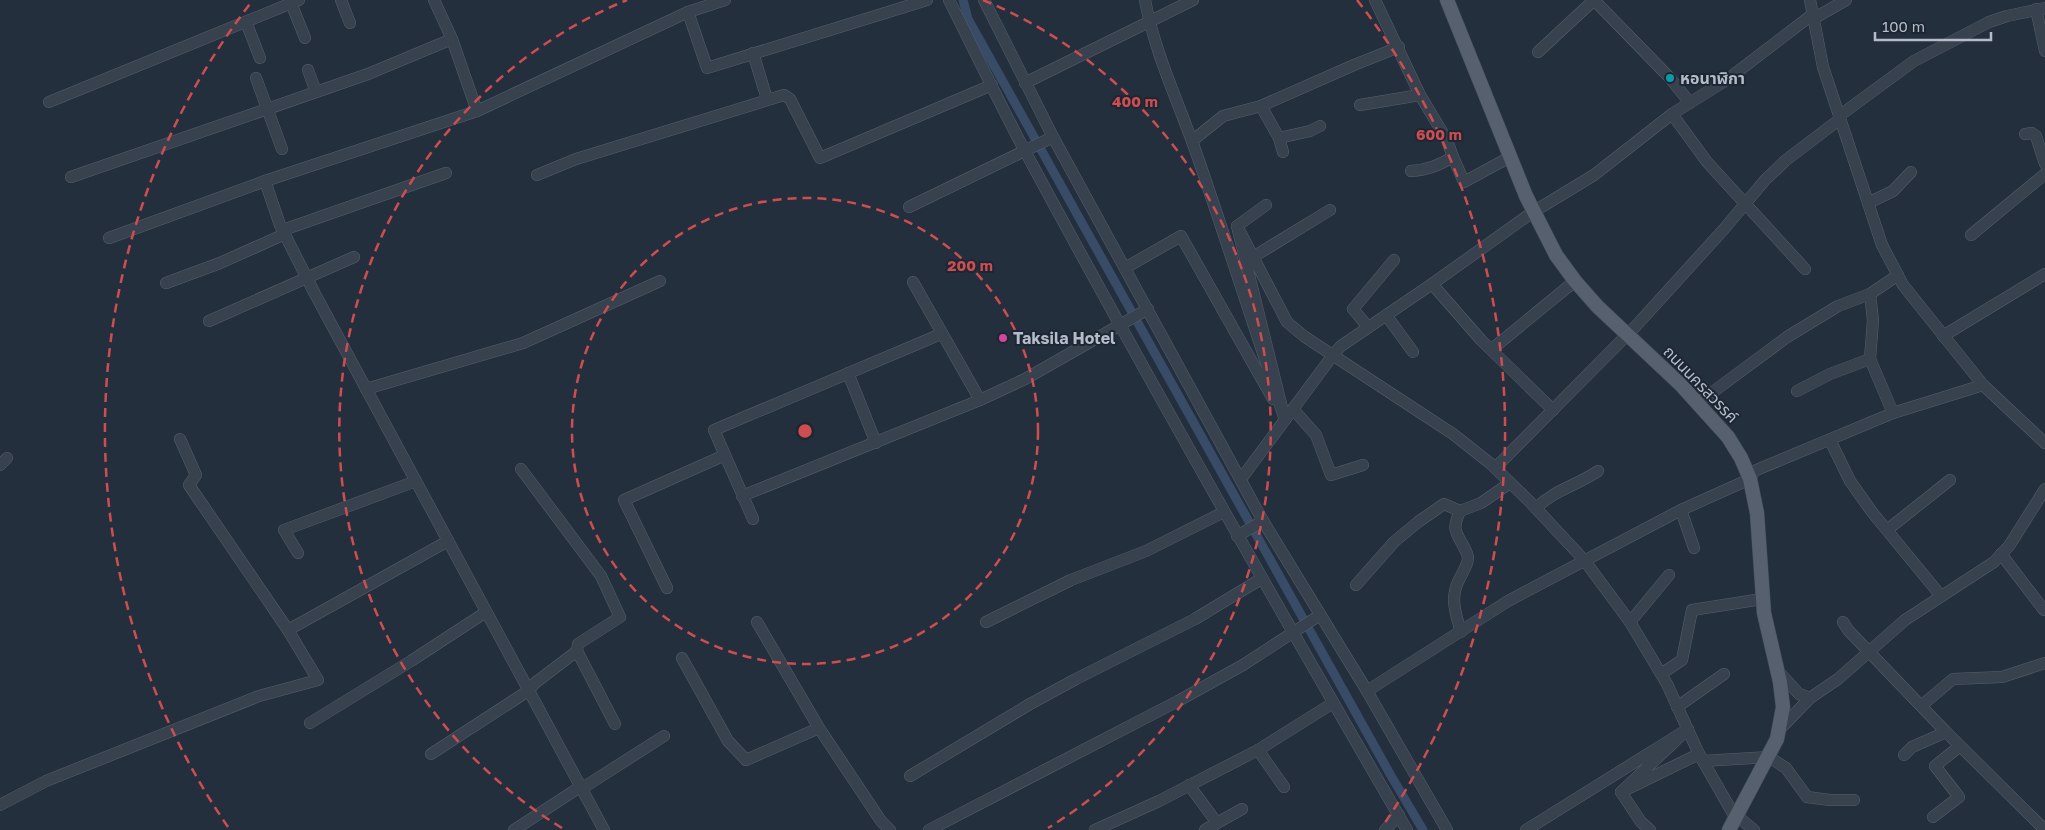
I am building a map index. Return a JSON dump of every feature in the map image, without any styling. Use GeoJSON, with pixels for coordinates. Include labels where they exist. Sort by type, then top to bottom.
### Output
{"type":"FeatureCollection","features":[{"type":"Feature","properties":{"kind":"main road","name":"ถนนนครสวรรค์"},"geometry":{"type":"LineString","coordinates":[[1447,0],[1533,212],[1550,244],[1575,281],[1604,313],[1698,403],[1728,437],[1741,458],[1750,479],[1757,513],[1762,599],[1766,628],[1783,706],[1780,729],[1770,757],[1729,830]]}},
{"type":"Feature","properties":{"kind":"street"},"geometry":{"type":"LineString","coordinates":[[341,0],[350,23]]}},
{"type":"Feature","properties":{"kind":"street"},"geometry":{"type":"LineString","coordinates":[[108,238],[265,181],[477,111],[688,12],[725,0]]}},
{"type":"Feature","properties":{"kind":"street"},"geometry":{"type":"LineString","coordinates":[[688,12],[707,68],[926,0]]}},
{"type":"Feature","properties":{"kind":"street"},"geometry":{"type":"LineString","coordinates":[[948,0],[1025,151],[1261,580],[1407,830]]}},
{"type":"Feature","properties":{"kind":"street"},"geometry":{"type":"LineString","coordinates":[[984,0],[1024,83],[1242,479],[1263,521],[1366,691],[1447,830]]}},
{"type":"Feature","properties":{"kind":"street"},"geometry":{"type":"LineString","coordinates":[[1145,0],[1149,21],[1169,85],[1192,141],[1285,420]]}},
{"type":"Feature","properties":{"kind":"street"},"geometry":{"type":"LineString","coordinates":[[1024,83],[1193,0]]}},
{"type":"Feature","properties":{"kind":"street"},"geometry":{"type":"LineString","coordinates":[[1374,0],[1420,94],[1448,140],[1464,182],[1510,157]]}},
{"type":"Feature","properties":{"kind":"street"},"geometry":{"type":"LineString","coordinates":[[1538,52],[1594,0],[1670,78],[1690,103]]}},
{"type":"Feature","properties":{"kind":"street"},"geometry":{"type":"LineString","coordinates":[[1810,0],[1823,67],[1882,245],[1903,285],[1982,385],[2045,443]]}},
{"type":"Feature","properties":{"kind":"street"},"geometry":{"type":"LineString","coordinates":[[1242,479],[1341,346],[1533,212],[1594,175],[1672,114],[1728,79],[1813,16],[1846,0]]}},
{"type":"Feature","properties":{"kind":"street"},"geometry":{"type":"LineString","coordinates":[[49,102],[295,1],[305,38]]}},
{"type":"Feature","properties":{"kind":"street"},"geometry":{"type":"LineString","coordinates":[[437,1],[477,111]]}},
{"type":"Feature","properties":{"kind":"street"},"geometry":{"type":"LineString","coordinates":[[1495,468],[1627,334],[1786,160],[1914,60],[1989,22],[2041,8],[2045,51]]}},
{"type":"Feature","properties":{"kind":"street"},"geometry":{"type":"LineString","coordinates":[[246,22],[260,58]]}},
{"type":"Feature","properties":{"kind":"street"},"geometry":{"type":"LineString","coordinates":[[71,177],[368,74],[452,39]]}},
{"type":"Feature","properties":{"kind":"street"},"geometry":{"type":"LineString","coordinates":[[1192,141],[1224,116],[1261,106],[1354,65],[1399,48]]}},
{"type":"Feature","properties":{"kind":"street"},"geometry":{"type":"LineString","coordinates":[[753,53],[767,100]]}},
{"type":"Feature","properties":{"kind":"street"},"geometry":{"type":"LineString","coordinates":[[308,70],[316,92]]}},
{"type":"Feature","properties":{"kind":"street"},"geometry":{"type":"LineString","coordinates":[[256,78],[282,149]]}},
{"type":"Feature","properties":{"kind":"street"},"geometry":{"type":"LineString","coordinates":[[537,175],[576,159],[784,95],[790,99],[820,158],[992,86]]}},
{"type":"Feature","properties":{"kind":"street"},"geometry":{"type":"LineString","coordinates":[[1360,105],[1420,94]]}},
{"type":"Feature","properties":{"kind":"street"},"geometry":{"type":"LineString","coordinates":[[1261,106],[1279,138],[1283,152]]}},
{"type":"Feature","properties":{"kind":"street"},"geometry":{"type":"LineString","coordinates":[[1672,114],[1707,162],[1744,205],[1805,269]]}},
{"type":"Feature","properties":{"kind":"street"},"geometry":{"type":"LineString","coordinates":[[1279,138],[1310,131],[1320,126]]}},
{"type":"Feature","properties":{"kind":"street"},"geometry":{"type":"LineString","coordinates":[[2025,134],[2032,133],[2036,136],[2045,164]]}},
{"type":"Feature","properties":{"kind":"street"},"geometry":{"type":"LineString","coordinates":[[910,207],[1053,137]]}},
{"type":"Feature","properties":{"kind":"street"},"geometry":{"type":"LineString","coordinates":[[1411,171],[1436,167],[1453,157]]}},
{"type":"Feature","properties":{"kind":"street"},"geometry":{"type":"LineString","coordinates":[[1868,203],[1893,191],[1911,172]]}},
{"type":"Feature","properties":{"kind":"street"},"geometry":{"type":"LineString","coordinates":[[166,283],[220,263],[284,232],[446,173]]}},
{"type":"Feature","properties":{"kind":"street"},"geometry":{"type":"LineString","coordinates":[[1971,236],[2045,174]]}},
{"type":"Feature","properties":{"kind":"street"},"geometry":{"type":"LineString","coordinates":[[265,181],[284,232],[307,277],[604,830]]}},
{"type":"Feature","properties":{"kind":"street"},"geometry":{"type":"LineString","coordinates":[[1237,226],[1266,205]]}},
{"type":"Feature","properties":{"kind":"street"},"geometry":{"type":"LineString","coordinates":[[1253,257],[1330,210]]}},
{"type":"Feature","properties":{"kind":"street"},"geometry":{"type":"LineString","coordinates":[[1237,226],[1285,420]]}},
{"type":"Feature","properties":{"kind":"street"},"geometry":{"type":"LineString","coordinates":[[1237,226],[1287,322],[1305,337],[1453,434],[1495,468],[1536,508],[1585,561],[1630,622],[1661,674],[1701,758],[1736,816],[1754,830]]}},
{"type":"Feature","properties":{"kind":"street"},"geometry":{"type":"LineString","coordinates":[[1125,268],[1181,236],[1285,420]]}},
{"type":"Feature","properties":{"kind":"street"},"geometry":{"type":"LineString","coordinates":[[208,321],[354,257]]}},
{"type":"Feature","properties":{"kind":"street"},"geometry":{"type":"LineString","coordinates":[[1368,327],[1353,309],[1394,260]]}},
{"type":"Feature","properties":{"kind":"street"},"geometry":{"type":"LineString","coordinates":[[1943,336],[2045,274]]}},
{"type":"Feature","properties":{"kind":"street"},"geometry":{"type":"LineString","coordinates":[[1698,403],[1787,337],[1838,306],[1870,294],[1898,275]]}},
{"type":"Feature","properties":{"kind":"street"},"geometry":{"type":"LineString","coordinates":[[366,389],[522,343],[660,281]]}},
{"type":"Feature","properties":{"kind":"street"},"geometry":{"type":"LineString","coordinates":[[1492,349],[1575,281]]}},
{"type":"Feature","properties":{"kind":"street"},"geometry":{"type":"LineString","coordinates":[[913,282],[980,400]]}},
{"type":"Feature","properties":{"kind":"street"},"geometry":{"type":"LineString","coordinates":[[1432,284],[1492,349],[1553,410]]}},
{"type":"Feature","properties":{"kind":"street"},"geometry":{"type":"LineString","coordinates":[[1870,294],[1873,320],[1870,359],[1893,413]]}},
{"type":"Feature","properties":{"kind":"street"},"geometry":{"type":"LineString","coordinates":[[742,496],[980,400],[1025,379],[1148,309]]}},
{"type":"Feature","properties":{"kind":"street"},"geometry":{"type":"LineString","coordinates":[[1386,315],[1413,352]]}},
{"type":"Feature","properties":{"kind":"street"},"geometry":{"type":"LineString","coordinates":[[753,519],[714,430],[941,334]]}},
{"type":"Feature","properties":{"kind":"street"},"geometry":{"type":"LineString","coordinates":[[1797,391],[1830,374],[1870,359]]}},
{"type":"Feature","properties":{"kind":"street"},"geometry":{"type":"LineString","coordinates":[[848,374],[876,443]]}},
{"type":"Feature","properties":{"kind":"street"},"geometry":{"type":"LineString","coordinates":[[1366,691],[1508,602],[1681,510],[1750,479],[1754,471],[1893,413],[1982,385]]}},
{"type":"Feature","properties":{"kind":"street"},"geometry":{"type":"LineString","coordinates":[[1293,409],[1316,435],[1331,475],[1363,465]]}},
{"type":"Feature","properties":{"kind":"street"},"geometry":{"type":"LineString","coordinates":[[0,806],[46,781],[249,700],[318,680],[288,630],[189,485],[196,475],[180,439]]}},
{"type":"Feature","properties":{"kind":"street"},"geometry":{"type":"LineString","coordinates":[[1830,440],[1850,481],[1872,512],[1941,596]]}},
{"type":"Feature","properties":{"kind":"street"},"geometry":{"type":"LineString","coordinates":[[666,588],[624,500],[725,455]]}},
{"type":"Feature","properties":{"kind":"street"},"geometry":{"type":"LineString","coordinates":[[521,469],[601,576],[620,618],[578,644],[577,651],[614,724]]}},
{"type":"Feature","properties":{"kind":"street"},"geometry":{"type":"LineString","coordinates":[[1536,508],[1549,496],[1584,480],[1598,471]]}},
{"type":"Feature","properties":{"kind":"street"},"geometry":{"type":"LineString","coordinates":[[1887,530],[1950,480]]}},
{"type":"Feature","properties":{"kind":"street"},"geometry":{"type":"LineString","coordinates":[[298,553],[284,530],[416,481]]}},
{"type":"Feature","properties":{"kind":"street"},"geometry":{"type":"LineString","coordinates":[[1356,585],[1394,542],[1444,504],[1460,511],[1481,504],[1510,483]]}},
{"type":"Feature","properties":{"kind":"street"},"geometry":{"type":"LineString","coordinates":[[1780,729],[1810,698],[1838,678],[1905,620],[1994,562],[2010,546],[2045,489]]}},
{"type":"Feature","properties":{"kind":"street"},"geometry":{"type":"LineString","coordinates":[[1681,510],[1694,548]]}},
{"type":"Feature","properties":{"kind":"street"},"geometry":{"type":"LineString","coordinates":[[1460,511],[1454,523],[1454,531],[1468,555],[1468,560],[1456,585],[1454,596],[1454,608],[1461,632]]}},
{"type":"Feature","properties":{"kind":"street"},"geometry":{"type":"LineString","coordinates":[[986,622],[1071,580],[1146,551],[1224,512]]}},
{"type":"Feature","properties":{"kind":"street"},"geometry":{"type":"LineString","coordinates":[[1237,536],[1263,521]]}},
{"type":"Feature","properties":{"kind":"street"},"geometry":{"type":"LineString","coordinates":[[288,630],[448,541]]}},
{"type":"Feature","properties":{"kind":"street"},"geometry":{"type":"LineString","coordinates":[[2002,554],[2044,610]]}},
{"type":"Feature","properties":{"kind":"street"},"geometry":{"type":"LineString","coordinates":[[1630,622],[1669,575]]}},
{"type":"Feature","properties":{"kind":"street"},"geometry":{"type":"LineString","coordinates":[[910,776],[1045,696],[1195,620],[1261,580]]}},
{"type":"Feature","properties":{"kind":"street"},"geometry":{"type":"LineString","coordinates":[[1661,674],[1682,660],[1692,610],[1762,599]]}},
{"type":"Feature","properties":{"kind":"street"},"geometry":{"type":"LineString","coordinates":[[310,723],[486,612]]}},
{"type":"Feature","properties":{"kind":"street"},"geometry":{"type":"LineString","coordinates":[[929,830],[1178,702],[1243,665],[1320,616]]}},
{"type":"Feature","properties":{"kind":"street"},"geometry":{"type":"LineString","coordinates":[[757,622],[820,728],[881,820],[890,830]]}},
{"type":"Feature","properties":{"kind":"street"},"geometry":{"type":"LineString","coordinates":[[1843,622],[1848,630],[1946,732],[2045,830]]}},
{"type":"Feature","properties":{"kind":"street"},"geometry":{"type":"LineString","coordinates":[[430,754],[528,691],[534,683],[577,651]]}},
{"type":"Feature","properties":{"kind":"street"},"geometry":{"type":"LineString","coordinates":[[682,658],[728,741],[746,760],[820,728]]}},
{"type":"Feature","properties":{"kind":"street"},"geometry":{"type":"LineString","coordinates":[[1921,706],[1953,679],[2002,677],[2045,663]]}},
{"type":"Feature","properties":{"kind":"street"},"geometry":{"type":"LineString","coordinates":[[1776,669],[1799,694],[1810,698]]}},
{"type":"Feature","properties":{"kind":"street"},"geometry":{"type":"LineString","coordinates":[[1677,707],[1724,674]]}},
{"type":"Feature","properties":{"kind":"street"},"geometry":{"type":"LineString","coordinates":[[1095,830],[1258,750],[1333,703]]}},
{"type":"Feature","properties":{"kind":"street"},"geometry":{"type":"LineString","coordinates":[[1621,792],[1688,729]]}},
{"type":"Feature","properties":{"kind":"street"},"geometry":{"type":"LineString","coordinates":[[1526,830],[1688,729]]}},
{"type":"Feature","properties":{"kind":"street"},"geometry":{"type":"LineString","coordinates":[[1904,755],[1912,747],[1946,732]]}},
{"type":"Feature","properties":{"kind":"street"},"geometry":{"type":"LineString","coordinates":[[514,830],[664,736]]}},
{"type":"Feature","properties":{"kind":"street"},"geometry":{"type":"LineString","coordinates":[[1933,817],[1959,797],[1935,766],[1960,746]]}},
{"type":"Feature","properties":{"kind":"street"},"geometry":{"type":"LineString","coordinates":[[1258,750],[1284,787]]}},
{"type":"Feature","properties":{"kind":"street"},"geometry":{"type":"LineString","coordinates":[[1621,792],[1701,758],[1770,757],[1786,768],[1807,797],[1830,800],[1854,800]]}},
{"type":"Feature","properties":{"kind":"street"},"geometry":{"type":"LineString","coordinates":[[1190,785],[1216,823]]}},
{"type":"Feature","properties":{"kind":"street"},"geometry":{"type":"LineString","coordinates":[[1621,792],[1641,822],[1650,830]]}},
{"type":"Feature","properties":{"kind":"street"},"geometry":{"type":"LineString","coordinates":[[1205,830],[1242,809]]}},
{"type":"Feature","properties":{"kind":"street"},"geometry":{"type":"LineString","coordinates":[[1385,830],[1399,815]]}},
{"type":"Feature","properties":{"kind":"waterway"},"geometry":{"type":"LineString","coordinates":[[963,0],[968,19],[1423,830]]}},
{"type":"Feature","properties":{"kind":"place","name":"หอนาฬิกา"},"geometry":{"type":"Point","coordinates":[1670,78]}},
{"type":"Feature","properties":{"kind":"place","name":"Taksila Hotel"},"geometry":{"type":"Point","coordinates":[1003,338]}}]}
